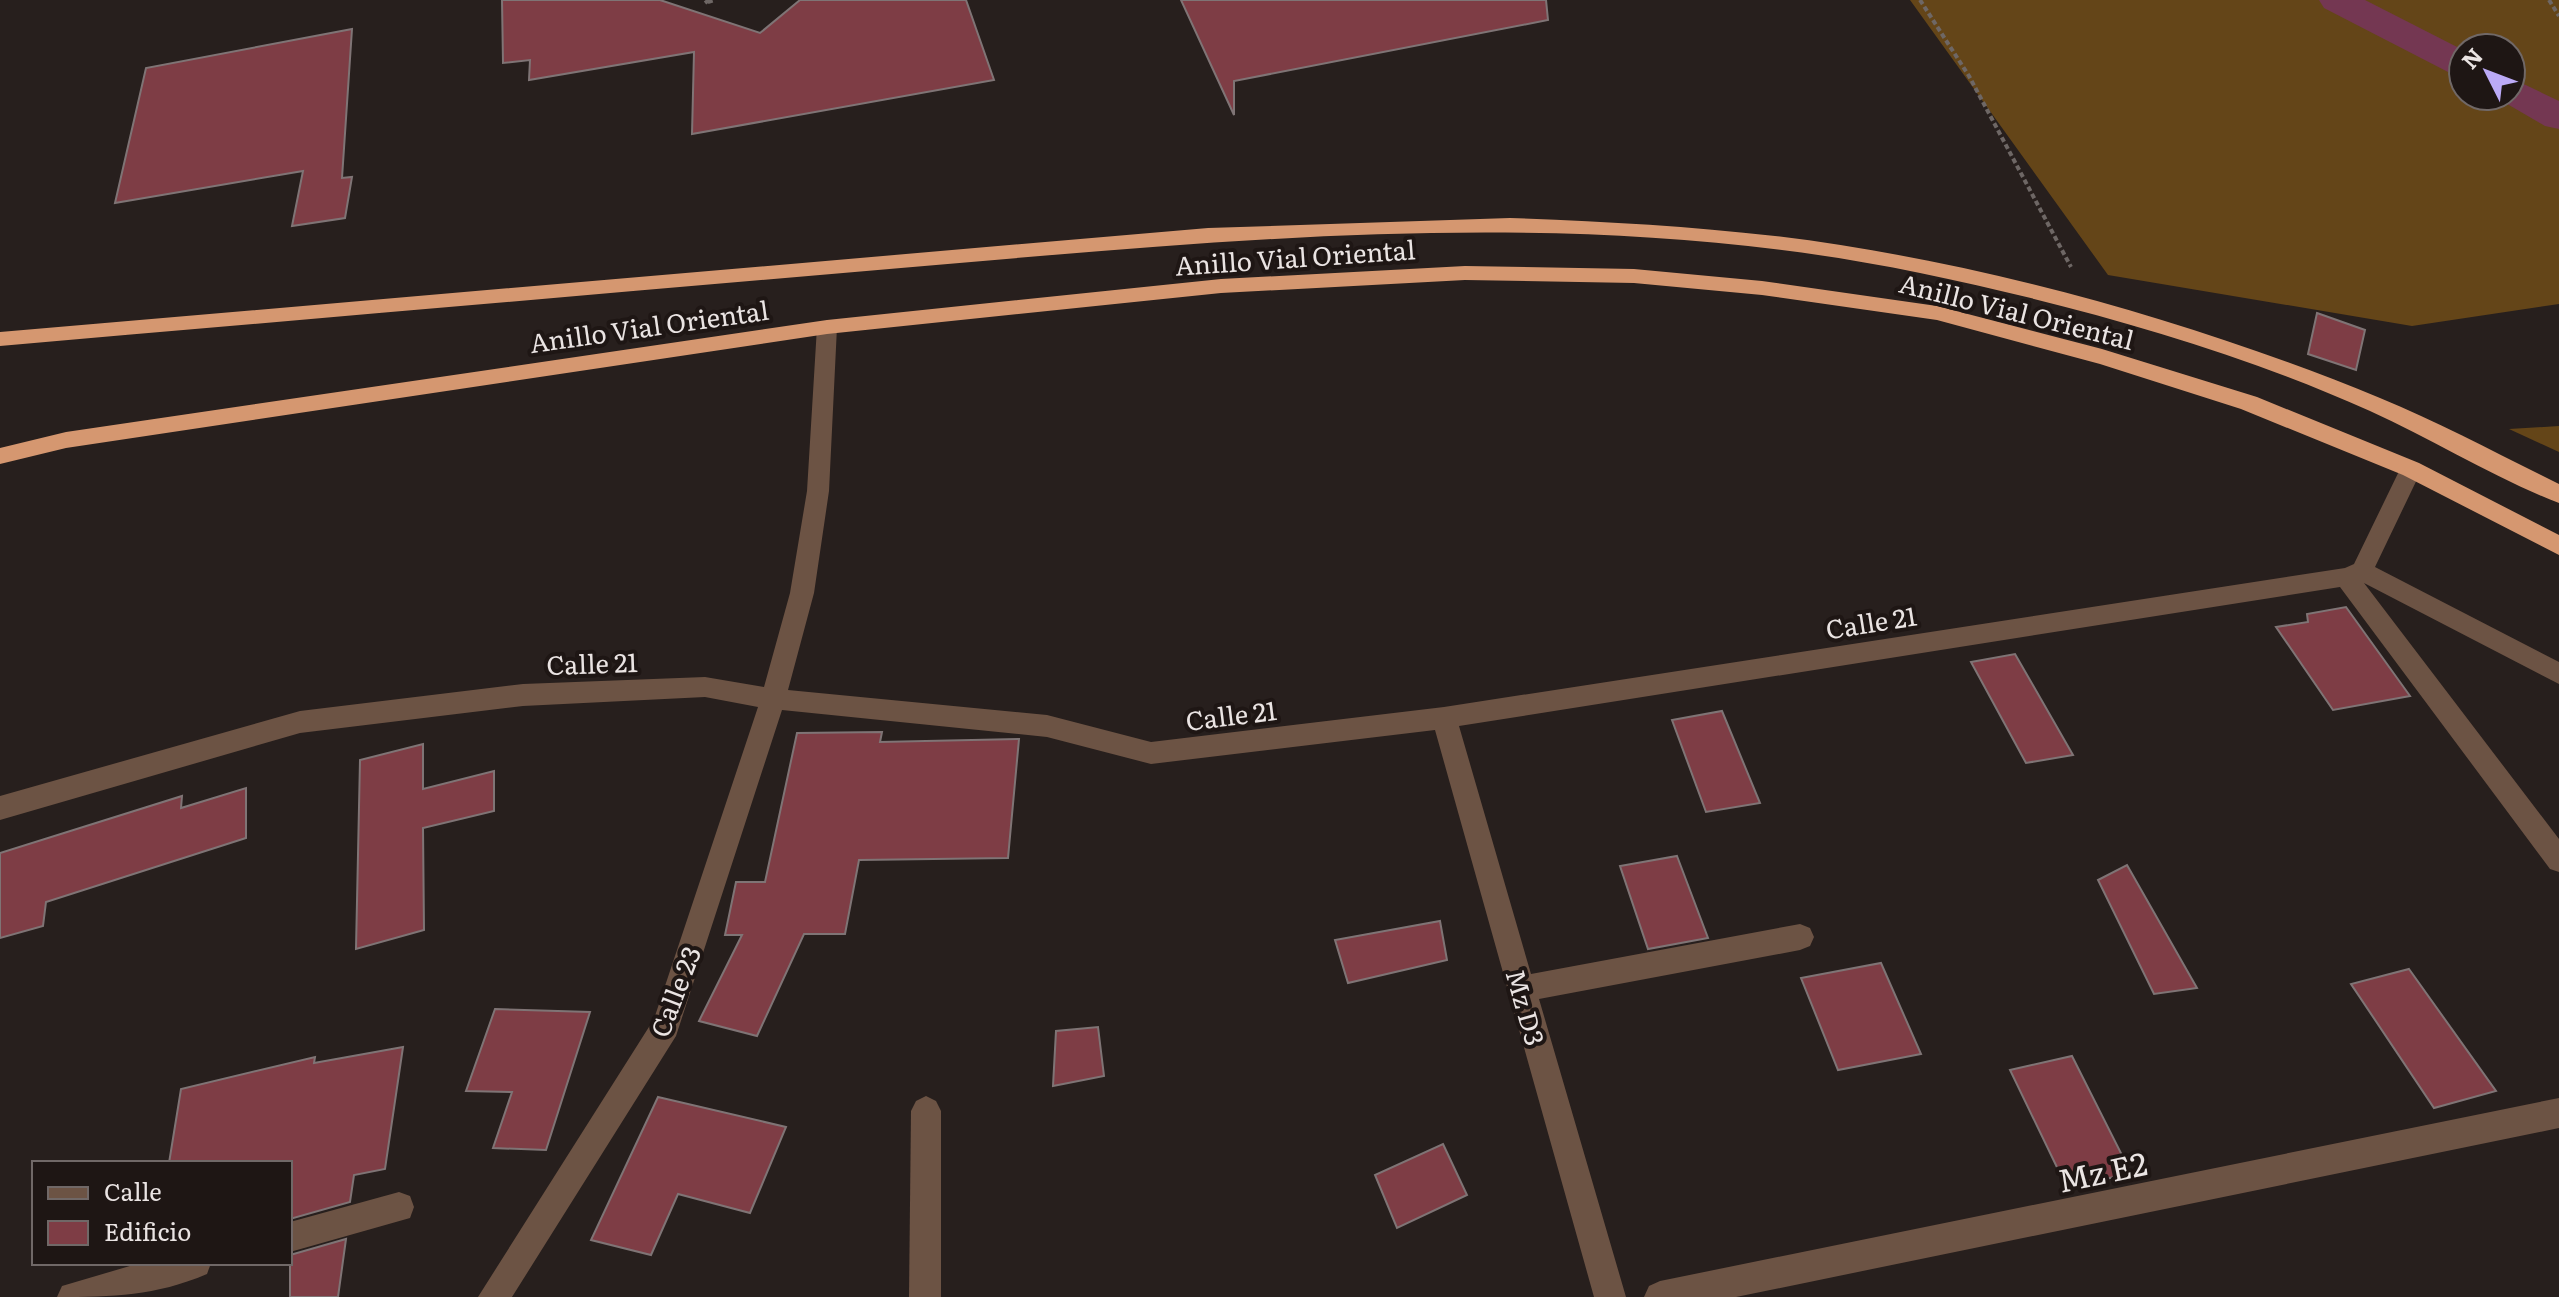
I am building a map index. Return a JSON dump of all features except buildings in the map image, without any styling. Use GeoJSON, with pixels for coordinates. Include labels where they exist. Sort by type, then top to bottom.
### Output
{"type":"FeatureCollection","features":[{"type":"Feature","properties":{"kind":"highway","name":"Anillo Vial Oriental"},"geometry":{"type":"LineString","coordinates":[[0,339],[1208,235],[1510,224],[1645,229],[1778,243],[1919,266],[2095,309],[2251,357],[2374,404],[2559,494]]}},
{"type":"Feature","properties":{"kind":"highway","name":"Anillo Vial Oriental"},"geometry":{"type":"LineString","coordinates":[[0,456],[66,440],[827,327],[1221,286],[1465,273],[1634,276],[1762,288],[1937,313],[2102,357],[2249,403],[2411,469],[2559,546]]}},
{"type":"Feature","properties":{"kind":"street","name":"Calle 23"},"geometry":{"type":"LineString","coordinates":[[494,1297],[666,1026],[773,699],[802,593],[818,491],[827,327]]}},
{"type":"Feature","properties":{"kind":"street"},"geometry":{"type":"LineString","coordinates":[[2354,574],[2411,469]]}},
{"type":"Feature","properties":{"kind":"street"},"geometry":{"type":"LineString","coordinates":[[2354,574],[2559,674]]}},
{"type":"Feature","properties":{"kind":"street"},"geometry":{"type":"LineString","coordinates":[[2354,574],[2559,860]]}},
{"type":"Feature","properties":{"kind":"street","name":"Calle 21"},"geometry":{"type":"LineString","coordinates":[[0,808],[300,722],[523,695],[705,687],[773,699],[1047,726],[1151,753],[1444,718],[2354,574]]}},
{"type":"Feature","properties":{"kind":"street","name":"Mz D3"},"geometry":{"type":"LineString","coordinates":[[1444,718],[1610,1297]]}},
{"type":"Feature","properties":{"kind":"street"},"geometry":{"type":"LineString","coordinates":[[1522,989],[1800,937]]}},
{"type":"Feature","properties":{"kind":"street"},"geometry":{"type":"LineString","coordinates":[[925,1297],[926,1111]]}},
{"type":"Feature","properties":{"kind":"street","name":"Mz E2"},"geometry":{"type":"LineString","coordinates":[[1660,1297],[2559,1113]]}},
{"type":"Feature","properties":{"kind":"street"},"geometry":{"type":"LineString","coordinates":[[292,1236],[399,1207]]}},
{"type":"Feature","properties":{"kind":"street"},"geometry":{"type":"LineString","coordinates":[[73,1297],[189,1265]]}},
{"type":"Feature","properties":{"kind":"path"},"geometry":{"type":"LineString","coordinates":[[709,0],[705,3],[715,0]]}},
{"type":"Feature","properties":{"kind":"path"},"geometry":{"type":"LineString","coordinates":[[1920,0],[1969,76],[2011,159],[2095,309]]}},
{"type":"Feature","properties":{"kind":"path"},"geometry":{"type":"LineString","coordinates":[[2549,0],[2559,16]]}},
{"type":"Feature","properties":{"kind":"shaded area"},"geometry":{"type":"Polygon","coordinates":[[[1910,0],[2559,0],[2559,304],[2412,326],[2108,275],[1910,0]]]}},
{"type":"Feature","properties":{"kind":"shaded area"},"geometry":{"type":"Polygon","coordinates":[[[2559,426],[2559,452],[2509,429],[2559,426]]]}},
{"type":"Feature","properties":{"kind":"waterway"},"geometry":{"type":"LineString","coordinates":[[2337,0],[2447,57]]}},
{"type":"Feature","properties":{"kind":"waterway"},"geometry":{"type":"LineString","coordinates":[[2527,99],[2559,117]]}}]}
